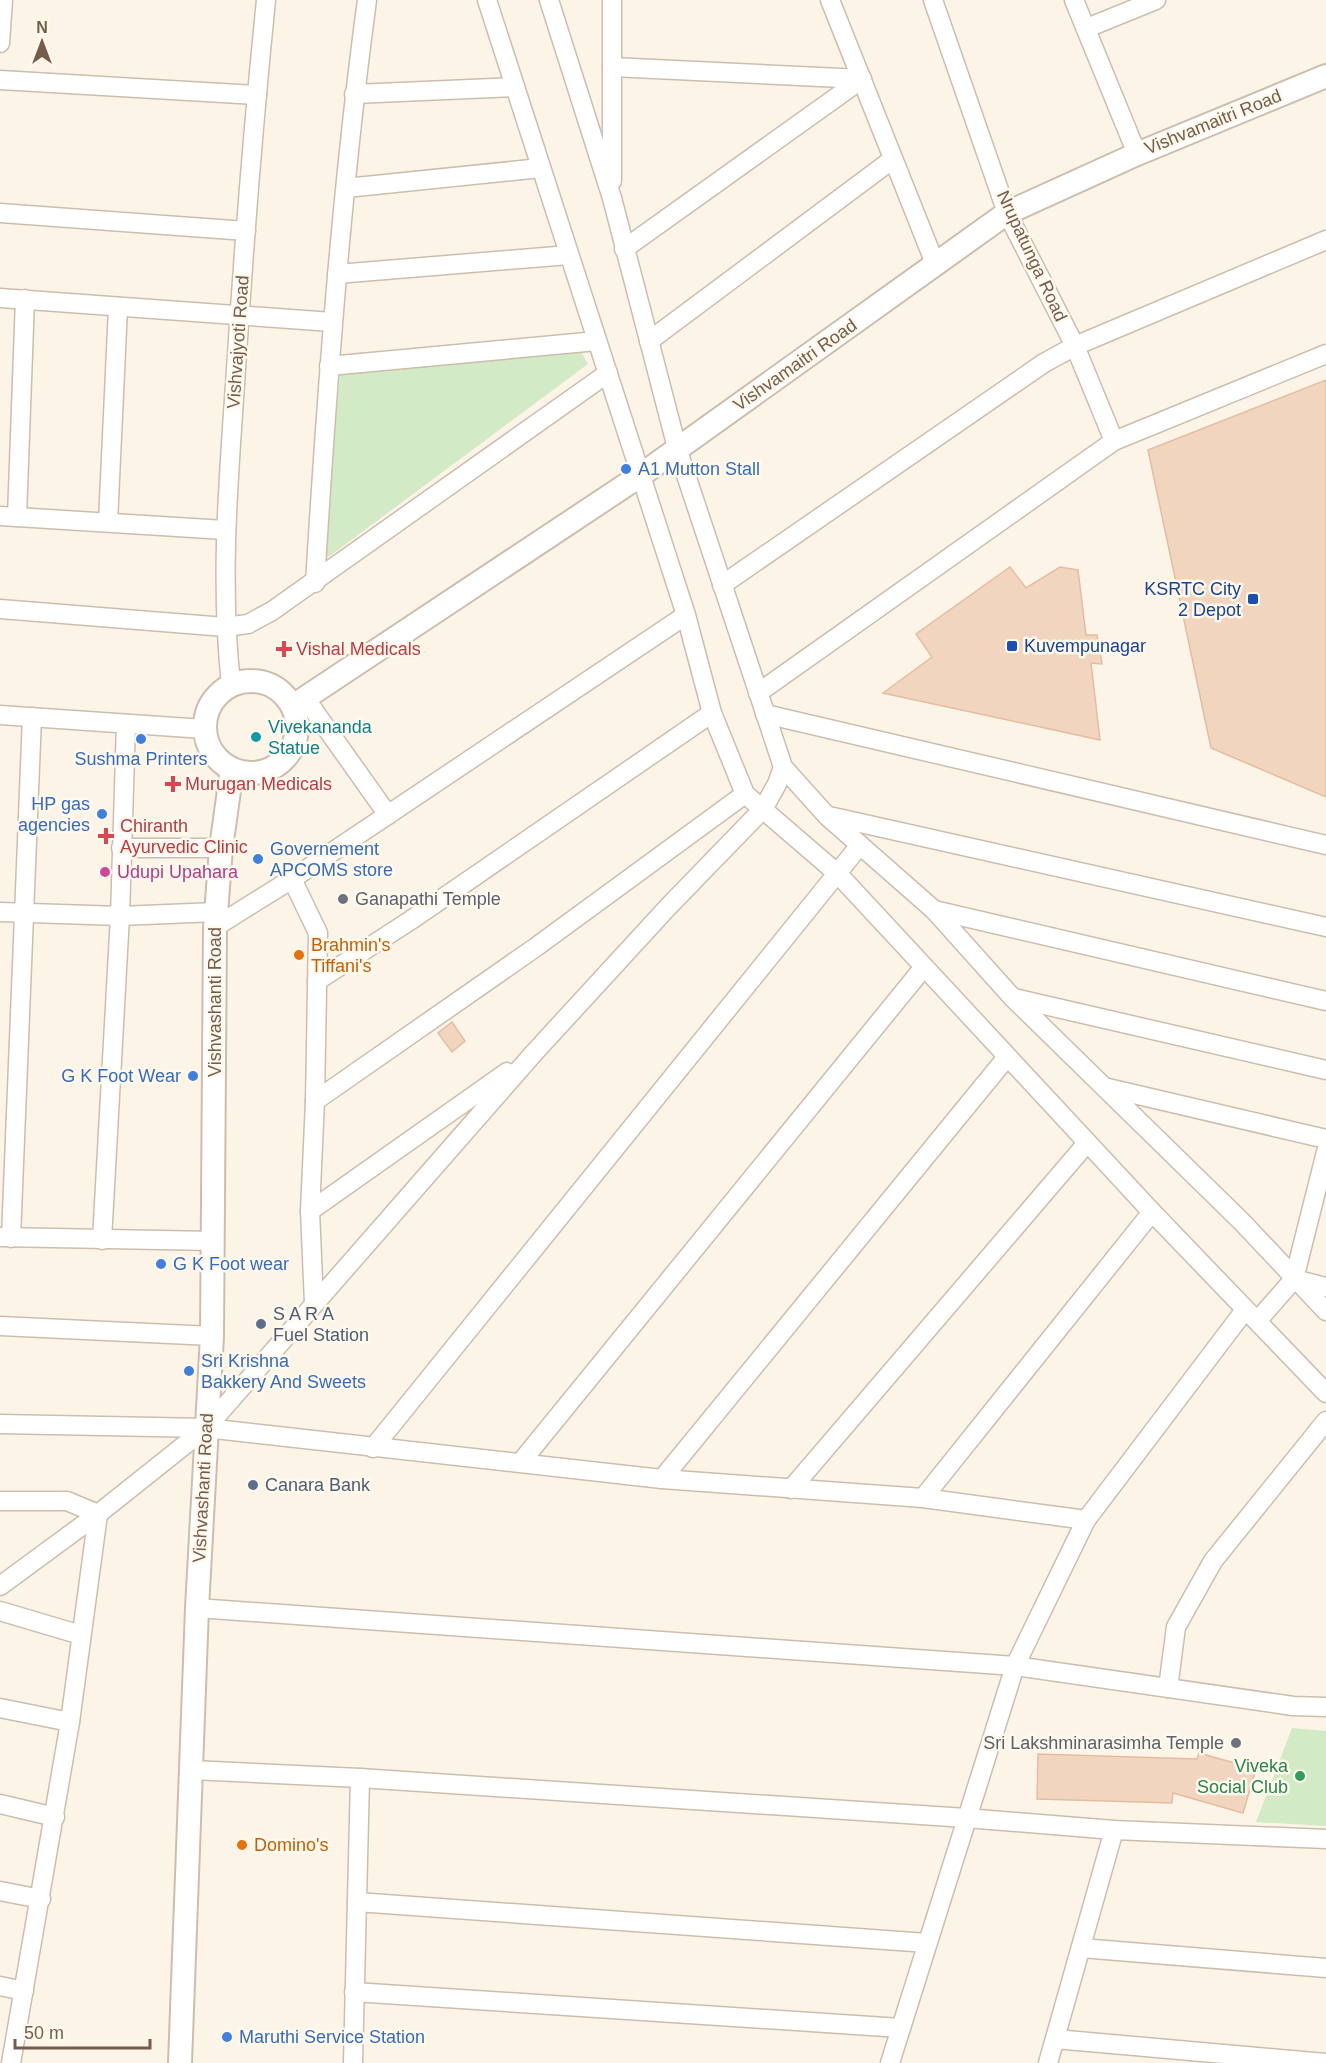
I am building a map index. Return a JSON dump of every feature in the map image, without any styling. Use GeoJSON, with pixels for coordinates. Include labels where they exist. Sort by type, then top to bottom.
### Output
{"type":"FeatureCollection","features":[{"type":"Feature","properties":{"kind":"street"},"geometry":{"type":"LineString","coordinates":[[0,42],[3,0]]}},
{"type":"Feature","properties":{"kind":"street","name":"Vishvajyoti Road"},"geometry":{"type":"LineString","coordinates":[[231,684],[225,627],[225,530],[239,317],[266,0]]}},
{"type":"Feature","properties":{"kind":"street"},"geometry":{"type":"LineString","coordinates":[[315,583],[328,366],[354,94],[367,0]]}},
{"type":"Feature","properties":{"kind":"street"},"geometry":{"type":"LineString","coordinates":[[487,0],[686,615],[712,713],[745,794],[838,874],[1087,1143],[1326,1393]]}},
{"type":"Feature","properties":{"kind":"street"},"geometry":{"type":"LineString","coordinates":[[549,0],[612,198],[677,448],[783,767],[827,816],[934,910],[1012,997],[1242,1222],[1326,1311]]}},
{"type":"Feature","properties":{"kind":"street"},"geometry":{"type":"LineString","coordinates":[[612,0],[612,198]]}},
{"type":"Feature","properties":{"kind":"street"},"geometry":{"type":"LineString","coordinates":[[830,0],[936,266]]}},
{"type":"Feature","properties":{"kind":"street","name":"Nrupatunga Road"},"geometry":{"type":"LineString","coordinates":[[933,0],[1008,213],[1075,346],[1114,441]]}},
{"type":"Feature","properties":{"kind":"street"},"geometry":{"type":"LineString","coordinates":[[1074,0],[1137,153]]}},
{"type":"Feature","properties":{"kind":"street"},"geometry":{"type":"LineString","coordinates":[[1087,28],[1156,0]]}},
{"type":"Feature","properties":{"kind":"street"},"geometry":{"type":"LineString","coordinates":[[612,67],[862,79]]}},
{"type":"Feature","properties":{"kind":"street","name":"Vishvamaitri Road"},"geometry":{"type":"LineString","coordinates":[[299,702],[641,475],[1008,213],[1137,153],[1326,76]]}},
{"type":"Feature","properties":{"kind":"street"},"geometry":{"type":"LineString","coordinates":[[624,249],[862,79]]}},
{"type":"Feature","properties":{"kind":"street"},"geometry":{"type":"LineString","coordinates":[[0,80],[257,95]]}},
{"type":"Feature","properties":{"kind":"street"},"geometry":{"type":"LineString","coordinates":[[354,94],[515,87]]}},
{"type":"Feature","properties":{"kind":"street"},"geometry":{"type":"LineString","coordinates":[[649,341],[893,159]]}},
{"type":"Feature","properties":{"kind":"street"},"geometry":{"type":"LineString","coordinates":[[346,188],[542,168]]}},
{"type":"Feature","properties":{"kind":"street"},"geometry":{"type":"LineString","coordinates":[[0,213],[246,231]]}},
{"type":"Feature","properties":{"kind":"street"},"geometry":{"type":"LineString","coordinates":[[722,585],[1044,363],[1075,346],[1326,240]]}},
{"type":"Feature","properties":{"kind":"street"},"geometry":{"type":"LineString","coordinates":[[337,274],[569,255]]}},
{"type":"Feature","properties":{"kind":"street"},"geometry":{"type":"LineString","coordinates":[[0,298],[332,322]]}},
{"type":"Feature","properties":{"kind":"street"},"geometry":{"type":"LineString","coordinates":[[25,299],[8,516],[225,530]]}},
{"type":"Feature","properties":{"kind":"street"},"geometry":{"type":"LineString","coordinates":[[108,522],[118,308]]}},
{"type":"Feature","properties":{"kind":"street"},"geometry":{"type":"LineString","coordinates":[[328,366],[597,341]]}},
{"type":"Feature","properties":{"kind":"street"},"geometry":{"type":"LineString","coordinates":[[758,693],[1114,441],[1326,354]]}},
{"type":"Feature","properties":{"kind":"street"},"geometry":{"type":"LineString","coordinates":[[0,609],[225,627],[248,624],[315,583],[608,373]]}},
{"type":"Feature","properties":{"kind":"street"},"geometry":{"type":"LineString","coordinates":[[0,912],[215,920],[292,879],[686,615]]}},
{"type":"Feature","properties":{"kind":"street"},"geometry":{"type":"LineString","coordinates":[[299,702],[296,741],[288,755],[277,765],[262,772],[247,773],[232,769],[219,761],[210,749],[204,729],[209,705],[231,684],[246,680],[261,681],[276,687],[299,702],[388,815]]}},
{"type":"Feature","properties":{"kind":"street"},"geometry":{"type":"LineString","coordinates":[[317,981],[411,920],[712,713]]}},
{"type":"Feature","properties":{"kind":"street"},"geometry":{"type":"LineString","coordinates":[[765,714],[1326,845]]}},
{"type":"Feature","properties":{"kind":"street"},"geometry":{"type":"LineString","coordinates":[[0,715],[204,729]]}},
{"type":"Feature","properties":{"kind":"street"},"geometry":{"type":"LineString","coordinates":[[32,717],[5,1238],[213,1241]]}},
{"type":"Feature","properties":{"kind":"street"},"geometry":{"type":"LineString","coordinates":[[102,1240],[120,916],[126,724]]}},
{"type":"Feature","properties":{"kind":"street"},"geometry":{"type":"LineString","coordinates":[[3,1582],[98,1514],[206,1428],[533,1054],[668,907],[764,809],[783,767]]}},
{"type":"Feature","properties":{"kind":"street","name":"Vishvashanti Road"},"geometry":{"type":"LineString","coordinates":[[180,2063],[197,1608],[212,1336],[215,920],[221,848],[232,769]]}},
{"type":"Feature","properties":{"kind":"street"},"geometry":{"type":"LineString","coordinates":[[315,1101],[536,946],[745,794]]}},
{"type":"Feature","properties":{"kind":"street"},"geometry":{"type":"LineString","coordinates":[[827,816],[1326,927]]}},
{"type":"Feature","properties":{"kind":"street"},"geometry":{"type":"LineString","coordinates":[[373,1448],[860,845]]}},
{"type":"Feature","properties":{"kind":"street"},"geometry":{"type":"LineString","coordinates":[[121,848],[221,848]]}},
{"type":"Feature","properties":{"kind":"street"},"geometry":{"type":"LineString","coordinates":[[292,879],[318,933],[315,1101],[310,1211],[314,1303]]}},
{"type":"Feature","properties":{"kind":"street"},"geometry":{"type":"LineString","coordinates":[[934,910],[1326,1001]]}},
{"type":"Feature","properties":{"kind":"street"},"geometry":{"type":"LineString","coordinates":[[521,1462],[924,967]]}},
{"type":"Feature","properties":{"kind":"street"},"geometry":{"type":"LineString","coordinates":[[1012,997],[1326,1070]]}},
{"type":"Feature","properties":{"kind":"street"},"geometry":{"type":"LineString","coordinates":[[310,1211],[533,1054]]}},
{"type":"Feature","properties":{"kind":"street"},"geometry":{"type":"LineString","coordinates":[[662,1479],[1007,1057]]}},
{"type":"Feature","properties":{"kind":"street"},"geometry":{"type":"LineString","coordinates":[[1107,1088],[1326,1139]]}},
{"type":"Feature","properties":{"kind":"street"},"geometry":{"type":"LineString","coordinates":[[791,1489],[1087,1143]]}},
{"type":"Feature","properties":{"kind":"street"},"geometry":{"type":"LineString","coordinates":[[890,2063],[1015,1666],[1086,1520],[1251,1315],[1294,1279],[1319,1211],[1326,1152]]}},
{"type":"Feature","properties":{"kind":"street"},"geometry":{"type":"LineString","coordinates":[[923,1498],[1152,1212]]}},
{"type":"Feature","properties":{"kind":"street"},"geometry":{"type":"LineString","coordinates":[[1294,1279],[1326,1287]]}},
{"type":"Feature","properties":{"kind":"street"},"geometry":{"type":"LineString","coordinates":[[0,1326],[212,1336]]}},
{"type":"Feature","properties":{"kind":"street"},"geometry":{"type":"LineString","coordinates":[[1168,1688],[1176,1627],[1213,1561],[1326,1421]]}},
{"type":"Feature","properties":{"kind":"street"},"geometry":{"type":"LineString","coordinates":[[0,1424],[206,1428],[662,1479],[923,1498],[1086,1520]]}},
{"type":"Feature","properties":{"kind":"street"},"geometry":{"type":"LineString","coordinates":[[0,1501],[67,1501],[98,1514]]}},
{"type":"Feature","properties":{"kind":"street"},"geometry":{"type":"LineString","coordinates":[[11,2063],[55,1817],[98,1514]]}},
{"type":"Feature","properties":{"kind":"street"},"geometry":{"type":"LineString","coordinates":[[197,1608],[1015,1666],[1293,1706],[1326,1707]]}},
{"type":"Feature","properties":{"kind":"street"},"geometry":{"type":"LineString","coordinates":[[0,1611],[81,1635]]}},
{"type":"Feature","properties":{"kind":"street"},"geometry":{"type":"LineString","coordinates":[[0,1708],[70,1722]]}},
{"type":"Feature","properties":{"kind":"street"},"geometry":{"type":"LineString","coordinates":[[192,1770],[360,1778],[1114,1830],[1326,1839]]}},
{"type":"Feature","properties":{"kind":"street"},"geometry":{"type":"LineString","coordinates":[[352,2063],[360,1778]]}},
{"type":"Feature","properties":{"kind":"street"},"geometry":{"type":"LineString","coordinates":[[0,1804],[55,1817]]}},
{"type":"Feature","properties":{"kind":"street"},"geometry":{"type":"LineString","coordinates":[[1048,2063],[1114,1830]]}},
{"type":"Feature","properties":{"kind":"street"},"geometry":{"type":"LineString","coordinates":[[0,1891],[41,1899]]}},
{"type":"Feature","properties":{"kind":"street"},"geometry":{"type":"LineString","coordinates":[[357,1902],[927,1943]]}},
{"type":"Feature","properties":{"kind":"street"},"geometry":{"type":"LineString","coordinates":[[1080,1948],[1326,1968]]}},
{"type":"Feature","properties":{"kind":"street"},"geometry":{"type":"LineString","coordinates":[[0,1986],[24,1991]]}},
{"type":"Feature","properties":{"kind":"street"},"geometry":{"type":"LineString","coordinates":[[354,1992],[901,2028]]}},
{"type":"Feature","properties":{"kind":"street"},"geometry":{"type":"LineString","coordinates":[[1055,2039],[1326,2063]]}},
{"type":"Feature","properties":{"kind":"green space"},"geometry":{"type":"Polygon","coordinates":[[[580,350],[588,364],[323,561],[340,374],[580,350]]]}},
{"type":"Feature","properties":{"kind":"green space","name":"Viveka Social Club"},"geometry":{"type":"Polygon","coordinates":[[[1292,1728],[1326,1731],[1326,1826],[1256,1822],[1292,1728]]]}},
{"type":"Feature","properties":{"kind":"building","name":"KSRTC City 2 Depot"},"geometry":{"type":"Polygon","coordinates":[[[1326,380],[1326,797],[1211,748],[1148,450],[1326,380]]]}},
{"type":"Feature","properties":{"kind":"building","name":"Kuvempunagar"},"geometry":{"type":"Polygon","coordinates":[[[1010,567],[1026,588],[1060,567],[1078,570],[1086,635],[1097,635],[1102,664],[1091,663],[1100,740],[883,693],[932,657],[916,634],[1010,567]]]}},
{"type":"Feature","properties":{"kind":"building"},"geometry":{"type":"Polygon","coordinates":[[[452,1022],[465,1041],[452,1052],[438,1033],[452,1022]]]}},
{"type":"Feature","properties":{"kind":"building"},"geometry":{"type":"Polygon","coordinates":[[[1199,1753],[1256,1769],[1243,1813],[1173,1793],[1172,1803],[1037,1799],[1038,1754],[1197,1759],[1199,1753]]]}},
{"type":"Feature","properties":{"kind":"place","name":"A1 Mutton Stall"},"geometry":{"type":"Point","coordinates":[626,469]}},
{"type":"Feature","properties":{"kind":"place","name":"KSRTC City 2 Depot"},"geometry":{"type":"Point","coordinates":[1253,599]}},
{"type":"Feature","properties":{"kind":"place","name":"Kuvempunagar"},"geometry":{"type":"Point","coordinates":[1012,646]}},
{"type":"Feature","properties":{"kind":"place","name":"Vishal Medicals"},"geometry":{"type":"Point","coordinates":[284,649]}},
{"type":"Feature","properties":{"kind":"place","name":"Vivekananda Statue"},"geometry":{"type":"Point","coordinates":[256,737]}},
{"type":"Feature","properties":{"kind":"place","name":"Sushma Printers"},"geometry":{"type":"Point","coordinates":[141,739]}},
{"type":"Feature","properties":{"kind":"place","name":"Murugan Medicals"},"geometry":{"type":"Point","coordinates":[173,784]}},
{"type":"Feature","properties":{"kind":"place","name":"HP gas agencies"},"geometry":{"type":"Point","coordinates":[102,814]}},
{"type":"Feature","properties":{"kind":"place","name":"Chiranth Ayurvedic Clinic"},"geometry":{"type":"Point","coordinates":[106,836]}},
{"type":"Feature","properties":{"kind":"place","name":"Governement APCOMS store"},"geometry":{"type":"Point","coordinates":[258,859]}},
{"type":"Feature","properties":{"kind":"place","name":"Udupi Upahara"},"geometry":{"type":"Point","coordinates":[105,872]}},
{"type":"Feature","properties":{"kind":"place","name":"Ganapathi Temple"},"geometry":{"type":"Point","coordinates":[343,899]}},
{"type":"Feature","properties":{"kind":"place","name":"Brahmin's Tiffani's"},"geometry":{"type":"Point","coordinates":[299,955]}},
{"type":"Feature","properties":{"kind":"place","name":"G K Foot Wear"},"geometry":{"type":"Point","coordinates":[193,1076]}},
{"type":"Feature","properties":{"kind":"place","name":"G K Foot wear"},"geometry":{"type":"Point","coordinates":[161,1264]}},
{"type":"Feature","properties":{"kind":"place","name":"S A R A Fuel Station"},"geometry":{"type":"Point","coordinates":[261,1324]}},
{"type":"Feature","properties":{"kind":"place","name":"Sri Krishna Bakkery And Sweets"},"geometry":{"type":"Point","coordinates":[189,1371]}},
{"type":"Feature","properties":{"kind":"place","name":"Canara Bank"},"geometry":{"type":"Point","coordinates":[253,1485]}},
{"type":"Feature","properties":{"kind":"place","name":"Sri Lakshminarasimha Temple"},"geometry":{"type":"Point","coordinates":[1236,1743]}},
{"type":"Feature","properties":{"kind":"place","name":"Viveka Social Club"},"geometry":{"type":"Point","coordinates":[1300,1776]}},
{"type":"Feature","properties":{"kind":"place","name":"Domino's"},"geometry":{"type":"Point","coordinates":[242,1845]}},
{"type":"Feature","properties":{"kind":"place","name":"Maruthi Service Station"},"geometry":{"type":"Point","coordinates":[227,2037]}}]}
